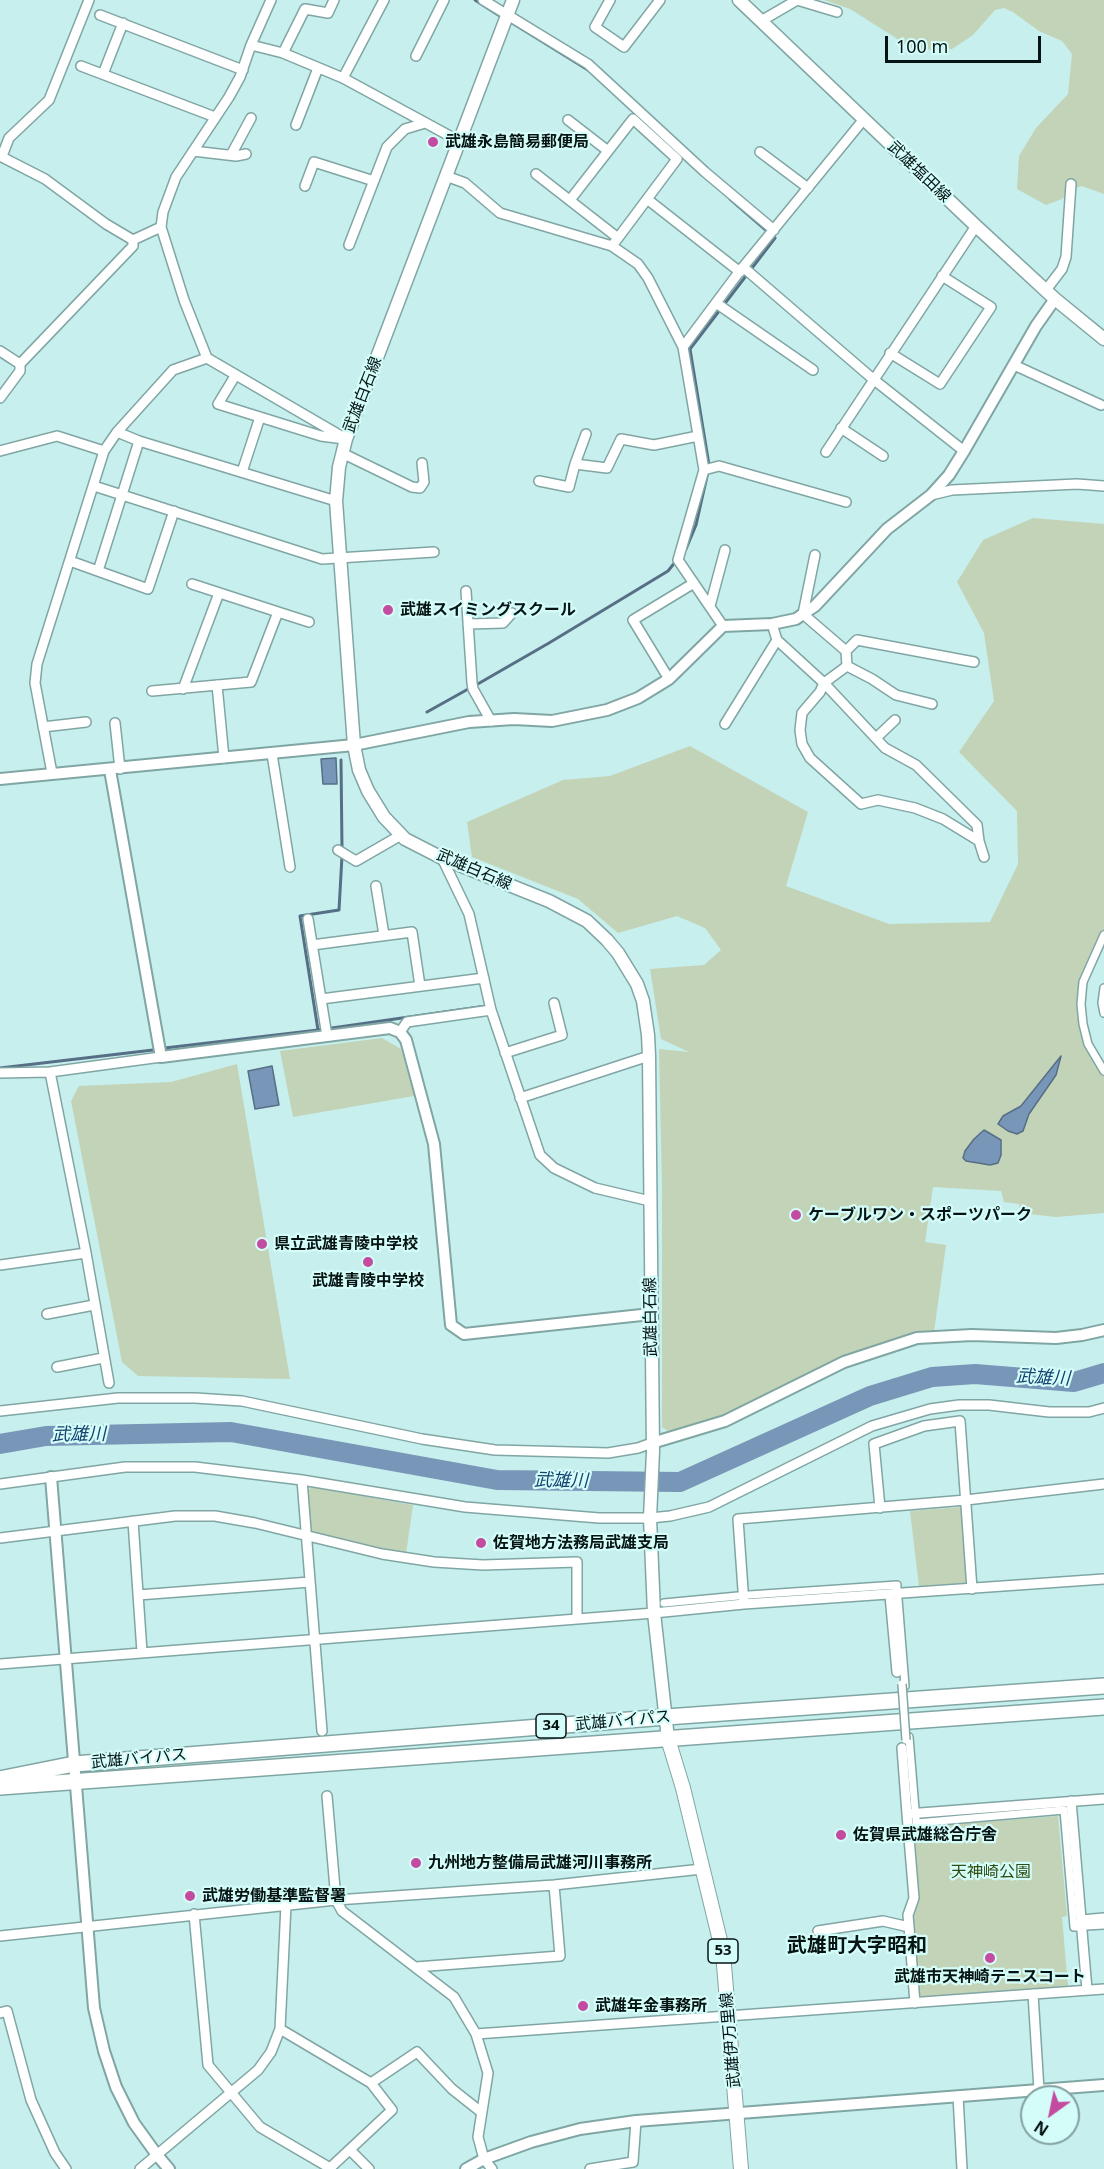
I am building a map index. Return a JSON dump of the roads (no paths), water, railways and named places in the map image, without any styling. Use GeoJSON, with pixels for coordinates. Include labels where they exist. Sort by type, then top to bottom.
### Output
{"type":"FeatureCollection","features":[{"type":"Feature","properties":{"kind":"highway","name":"武雄バイパス"},"geometry":{"type":"LineString","coordinates":[[0,1779],[74,1764],[666,1717],[1104,1686]]}},
{"type":"Feature","properties":{"kind":"highway","name":"武雄バイパス"},"geometry":{"type":"LineString","coordinates":[[0,1787],[1104,1707]]}},
{"type":"Feature","properties":{"kind":"main road","name":"武雄白石線"},"geometry":{"type":"LineString","coordinates":[[513,0],[346,439],[339,467],[336,501],[354,745],[359,770],[368,791],[384,817],[405,839],[442,858],[575,914],[597,930],[618,954],[637,984],[646,1018],[649,1056],[652,1447],[650,1517],[654,1613],[668,1739]]}},
{"type":"Feature","properties":{"kind":"main road","name":"武雄塩田線"},"geometry":{"type":"LineString","coordinates":[[740,0],[1050,295],[1102,336]]}},
{"type":"Feature","properties":{"kind":"main road","name":"武雄伊万里線"},"geometry":{"type":"LineString","coordinates":[[668,1739],[683,1788],[723,1953],[741,2169]]}},
{"type":"Feature","properties":{"kind":"street"},"geometry":{"type":"LineString","coordinates":[[89,0],[50,100],[9,138],[1,156],[45,179],[106,224],[133,240]]}},
{"type":"Feature","properties":{"kind":"street"},"geometry":{"type":"LineString","coordinates":[[271,0],[251,45],[243,70],[229,97],[176,177],[163,213],[161,227],[184,300],[207,358],[346,439]]}},
{"type":"Feature","properties":{"kind":"street"},"geometry":{"type":"LineString","coordinates":[[283,53],[305,9],[328,13],[334,0]]}},
{"type":"Feature","properties":{"kind":"street"},"geometry":{"type":"LineString","coordinates":[[343,78],[384,0]]}},
{"type":"Feature","properties":{"kind":"street"},"geometry":{"type":"LineString","coordinates":[[416,56],[444,0]]}},
{"type":"Feature","properties":{"kind":"street"},"geometry":{"type":"LineString","coordinates":[[483,0],[588,64],[705,172],[774,230]]}},
{"type":"Feature","properties":{"kind":"street"},"geometry":{"type":"LineString","coordinates":[[610,0],[595,27],[624,47],[660,0]]}},
{"type":"Feature","properties":{"kind":"street"},"geometry":{"type":"LineString","coordinates":[[761,21],[797,0],[837,12]]}},
{"type":"Feature","properties":{"kind":"street"},"geometry":{"type":"LineString","coordinates":[[100,15],[243,70]]}},
{"type":"Feature","properties":{"kind":"street"},"geometry":{"type":"LineString","coordinates":[[102,75],[123,23]]}},
{"type":"Feature","properties":{"kind":"street"},"geometry":{"type":"LineString","coordinates":[[251,45],[283,53],[343,78],[459,141]]}},
{"type":"Feature","properties":{"kind":"street"},"geometry":{"type":"LineString","coordinates":[[81,66],[215,117]]}},
{"type":"Feature","properties":{"kind":"street"},"geometry":{"type":"LineString","coordinates":[[297,125],[318,68]]}},
{"type":"Feature","properties":{"kind":"street"},"geometry":{"type":"LineString","coordinates":[[231,155],[252,118]]}},
{"type":"Feature","properties":{"kind":"street"},"geometry":{"type":"LineString","coordinates":[[570,200],[633,119],[677,159],[615,242]]}},
{"type":"Feature","properties":{"kind":"street"},"geometry":{"type":"LineString","coordinates":[[683,347],[741,269],[864,119]]}},
{"type":"Feature","properties":{"kind":"street"},"geometry":{"type":"LineString","coordinates":[[568,120],[608,151]]}},
{"type":"Feature","properties":{"kind":"street"},"geometry":{"type":"LineString","coordinates":[[348,245],[387,147],[405,129],[425,123]]}},
{"type":"Feature","properties":{"kind":"street"},"geometry":{"type":"LineString","coordinates":[[193,151],[231,155],[246,154]]}},
{"type":"Feature","properties":{"kind":"street"},"geometry":{"type":"LineString","coordinates":[[760,153],[808,188]]}},
{"type":"Feature","properties":{"kind":"street"},"geometry":{"type":"LineString","coordinates":[[305,186],[314,162],[374,181]]}},
{"type":"Feature","properties":{"kind":"street"},"geometry":{"type":"LineString","coordinates":[[536,174],[570,200],[638,264],[648,278],[683,347],[704,470],[678,560],[723,626]]}},
{"type":"Feature","properties":{"kind":"street"},"geometry":{"type":"LineString","coordinates":[[446,176],[465,183],[500,213],[615,242]]}},
{"type":"Feature","properties":{"kind":"street"},"geometry":{"type":"LineString","coordinates":[[0,779],[354,745],[468,722],[514,719],[552,721],[607,710],[638,698],[669,679],[723,626],[772,624],[796,619],[815,606],[887,529],[931,495],[949,475],[1014,365],[1062,269],[1066,257],[1071,184]]}},
{"type":"Feature","properties":{"kind":"street"},"geometry":{"type":"LineString","coordinates":[[647,199],[741,269],[964,451]]}},
{"type":"Feature","properties":{"kind":"street"},"geometry":{"type":"LineString","coordinates":[[826,452],[976,226]]}},
{"type":"Feature","properties":{"kind":"street"},"geometry":{"type":"LineString","coordinates":[[133,240],[161,227]]}},
{"type":"Feature","properties":{"kind":"street"},"geometry":{"type":"LineString","coordinates":[[0,398],[20,371],[20,364],[133,246],[133,240]]}},
{"type":"Feature","properties":{"kind":"street"},"geometry":{"type":"LineString","coordinates":[[890,353],[940,384],[991,307],[942,276]]}},
{"type":"Feature","properties":{"kind":"street"},"geometry":{"type":"LineString","coordinates":[[716,304],[813,370]]}},
{"type":"Feature","properties":{"kind":"street"},"geometry":{"type":"LineString","coordinates":[[0,351],[20,364]]}},
{"type":"Feature","properties":{"kind":"street"},"geometry":{"type":"LineString","coordinates":[[52,773],[35,683],[37,664],[104,451],[117,432],[173,370],[207,358]]}},
{"type":"Feature","properties":{"kind":"street"},"geometry":{"type":"LineString","coordinates":[[1014,365],[1101,405]]}},
{"type":"Feature","properties":{"kind":"street"},"geometry":{"type":"LineString","coordinates":[[235,376],[218,404],[321,436],[346,439]]}},
{"type":"Feature","properties":{"kind":"street"},"geometry":{"type":"LineString","coordinates":[[242,472],[260,417]]}},
{"type":"Feature","properties":{"kind":"street"},"geometry":{"type":"LineString","coordinates":[[842,428],[883,456]]}},
{"type":"Feature","properties":{"kind":"street"},"geometry":{"type":"LineString","coordinates":[[117,432],[139,441],[336,501]]}},
{"type":"Feature","properties":{"kind":"street"},"geometry":{"type":"LineString","coordinates":[[539,481],[569,487],[585,434]]}},
{"type":"Feature","properties":{"kind":"street"},"geometry":{"type":"LineString","coordinates":[[0,451],[57,436],[104,451]]}},
{"type":"Feature","properties":{"kind":"street"},"geometry":{"type":"LineString","coordinates":[[575,464],[607,468],[621,439],[654,445],[698,436]]}},
{"type":"Feature","properties":{"kind":"street"},"geometry":{"type":"LineString","coordinates":[[98,571],[139,441]]}},
{"type":"Feature","properties":{"kind":"street"},"geometry":{"type":"LineString","coordinates":[[342,453],[412,487],[420,488],[424,482],[422,463]]}},
{"type":"Feature","properties":{"kind":"street"},"geometry":{"type":"LineString","coordinates":[[704,470],[719,466],[846,502]]}},
{"type":"Feature","properties":{"kind":"street"},"geometry":{"type":"LineString","coordinates":[[931,495],[952,490],[1065,484],[1104,486]]}},
{"type":"Feature","properties":{"kind":"street"},"geometry":{"type":"LineString","coordinates":[[94,486],[322,559],[340,556],[435,552]]}},
{"type":"Feature","properties":{"kind":"street"},"geometry":{"type":"LineString","coordinates":[[70,561],[148,589],[174,511]]}},
{"type":"Feature","properties":{"kind":"street"},"geometry":{"type":"LineString","coordinates":[[710,606],[725,550]]}},
{"type":"Feature","properties":{"kind":"street"},"geometry":{"type":"LineString","coordinates":[[803,614],[815,555]]}},
{"type":"Feature","properties":{"kind":"street"},"geometry":{"type":"LineString","coordinates":[[669,679],[633,620],[694,583]]}},
{"type":"Feature","properties":{"kind":"street"},"geometry":{"type":"LineString","coordinates":[[192,584],[309,622]]}},
{"type":"Feature","properties":{"kind":"street"},"geometry":{"type":"LineString","coordinates":[[466,591],[472,686],[490,721]]}},
{"type":"Feature","properties":{"kind":"street"},"geometry":{"type":"LineString","coordinates":[[183,689],[219,593]]}},
{"type":"Feature","properties":{"kind":"street"},"geometry":{"type":"LineString","coordinates":[[152,691],[251,682],[278,612]]}},
{"type":"Feature","properties":{"kind":"street"},"geometry":{"type":"LineString","coordinates":[[468,624],[503,623],[512,613]]}},
{"type":"Feature","properties":{"kind":"street"},"geometry":{"type":"LineString","coordinates":[[803,614],[846,651],[847,666]]}},
{"type":"Feature","properties":{"kind":"street"},"geometry":{"type":"LineString","coordinates":[[772,624],[777,640],[824,683],[885,748],[916,765],[977,825],[984,857]]}},
{"type":"Feature","properties":{"kind":"street"},"geometry":{"type":"LineString","coordinates":[[725,724],[777,640]]}},
{"type":"Feature","properties":{"kind":"street"},"geometry":{"type":"LineString","coordinates":[[846,651],[857,640],[974,662]]}},
{"type":"Feature","properties":{"kind":"street"},"geometry":{"type":"LineString","coordinates":[[847,666],[824,683],[820,692],[802,713],[800,730],[802,744],[810,758],[861,804],[878,800],[915,808],[943,819],[979,841]]}},
{"type":"Feature","properties":{"kind":"street"},"geometry":{"type":"LineString","coordinates":[[847,666],[896,695],[932,704]]}},
{"type":"Feature","properties":{"kind":"street"},"geometry":{"type":"LineString","coordinates":[[218,685],[224,758]]}},
{"type":"Feature","properties":{"kind":"street"},"geometry":{"type":"LineString","coordinates":[[876,738],[895,720]]}},
{"type":"Feature","properties":{"kind":"street"},"geometry":{"type":"LineString","coordinates":[[43,727],[86,722]]}},
{"type":"Feature","properties":{"kind":"street"},"geometry":{"type":"LineString","coordinates":[[115,723],[115,769],[161,1057]]}},
{"type":"Feature","properties":{"kind":"street"},"geometry":{"type":"LineString","coordinates":[[272,754],[290,867]]}},
{"type":"Feature","properties":{"kind":"street"},"geometry":{"type":"LineString","coordinates":[[341,853],[356,861],[401,835]]}},
{"type":"Feature","properties":{"kind":"street"},"geometry":{"type":"LineString","coordinates":[[442,858],[447,873],[469,914],[491,1010],[540,1155],[554,1168],[595,1188],[650,1201]]}},
{"type":"Feature","properties":{"kind":"street"},"geometry":{"type":"LineString","coordinates":[[376,886],[384,935]]}},
{"type":"Feature","properties":{"kind":"street"},"geometry":{"type":"LineString","coordinates":[[308,919],[326,1030]]}},
{"type":"Feature","properties":{"kind":"street"},"geometry":{"type":"LineString","coordinates":[[312,945],[412,932],[420,986]]}},
{"type":"Feature","properties":{"kind":"street"},"geometry":{"type":"LineString","coordinates":[[1104,935],[1083,982],[1081,1004],[1088,1044],[1104,1071]]}},
{"type":"Feature","properties":{"kind":"street"},"geometry":{"type":"LineString","coordinates":[[321,999],[484,978]]}},
{"type":"Feature","properties":{"kind":"street"},"geometry":{"type":"LineString","coordinates":[[1104,988],[1102,1003],[1104,1013]]}},
{"type":"Feature","properties":{"kind":"street"},"geometry":{"type":"LineString","coordinates":[[505,1053],[562,1035],[554,1003]]}},
{"type":"Feature","properties":{"kind":"street"},"geometry":{"type":"LineString","coordinates":[[400,1032],[407,1022],[491,1010]]}},
{"type":"Feature","properties":{"kind":"street"},"geometry":{"type":"LineString","coordinates":[[0,1073],[50,1072],[161,1057],[326,1030],[390,1028],[400,1032],[406,1040],[434,1144],[451,1324],[464,1334],[651,1314]]}},
{"type":"Feature","properties":{"kind":"street"},"geometry":{"type":"LineString","coordinates":[[520,1098],[649,1056]]}},
{"type":"Feature","properties":{"kind":"street"},"geometry":{"type":"LineString","coordinates":[[50,1072],[109,1383]]}},
{"type":"Feature","properties":{"kind":"street"},"geometry":{"type":"LineString","coordinates":[[0,1265],[86,1253]]}},
{"type":"Feature","properties":{"kind":"street"},"geometry":{"type":"LineString","coordinates":[[47,1314],[94,1305]]}},
{"type":"Feature","properties":{"kind":"street"},"geometry":{"type":"LineString","coordinates":[[0,1411],[118,1398],[195,1398],[242,1401],[422,1439],[495,1449],[608,1453],[652,1447],[725,1421],[843,1362],[917,1338],[972,1335],[1056,1338],[1104,1330]]}},
{"type":"Feature","properties":{"kind":"street"},"geometry":{"type":"LineString","coordinates":[[57,1367],[103,1358]]}},
{"type":"Feature","properties":{"kind":"street"},"geometry":{"type":"LineString","coordinates":[[0,1484],[125,1467],[195,1467],[302,1480],[465,1507],[599,1518],[670,1516],[709,1507],[872,1426],[930,1409],[959,1405],[989,1405],[1049,1412],[1089,1412],[1104,1408]]}},
{"type":"Feature","properties":{"kind":"street"},"geometry":{"type":"LineString","coordinates":[[880,1508],[874,1444],[924,1426],[960,1422],[972,1589]]}},
{"type":"Feature","properties":{"kind":"street"},"geometry":{"type":"LineString","coordinates":[[51,1477],[94,2008],[104,2051],[116,2087],[134,2123],[169,2169]]}},
{"type":"Feature","properties":{"kind":"street"},"geometry":{"type":"LineString","coordinates":[[302,1480],[322,1731]]}},
{"type":"Feature","properties":{"kind":"street"},"geometry":{"type":"LineString","coordinates":[[744,1604],[738,1519],[966,1500],[1104,1484]]}},
{"type":"Feature","properties":{"kind":"street"},"geometry":{"type":"LineString","coordinates":[[0,1538],[175,1516],[215,1516],[255,1522],[382,1554],[434,1562],[483,1565],[577,1562],[577,1619]]}},
{"type":"Feature","properties":{"kind":"street"},"geometry":{"type":"LineString","coordinates":[[133,1521],[142,1652]]}},
{"type":"Feature","properties":{"kind":"street"},"geometry":{"type":"LineString","coordinates":[[0,1664],[744,1604],[1104,1579]]}},
{"type":"Feature","properties":{"kind":"street"},"geometry":{"type":"LineString","coordinates":[[138,1595],[310,1582]]}},
{"type":"Feature","properties":{"kind":"street"},"geometry":{"type":"LineString","coordinates":[[749,1595],[897,1585],[895,1594],[897,1672]]}},
{"type":"Feature","properties":{"kind":"street"},"geometry":{"type":"LineString","coordinates":[[895,1594],[912,1814],[914,1898],[908,1915],[915,2003]]}},
{"type":"Feature","properties":{"kind":"street"},"geometry":{"type":"LineString","coordinates":[[664,1602],[738,1596]]}},
{"type":"Feature","properties":{"kind":"street"},"geometry":{"type":"LineString","coordinates":[[327,1796],[336,1900],[342,1911],[454,1997],[476,2034],[488,2073],[478,2137],[484,2158],[492,2169]]}},
{"type":"Feature","properties":{"kind":"street"},"geometry":{"type":"LineString","coordinates":[[912,1814],[1104,1798]]}},
{"type":"Feature","properties":{"kind":"street"},"geometry":{"type":"LineString","coordinates":[[1071,1801],[1087,1990]]}},
{"type":"Feature","properties":{"kind":"street"},"geometry":{"type":"LineString","coordinates":[[912,1814],[916,1822],[1064,1810],[1074,1927],[1104,1918]]}},
{"type":"Feature","properties":{"kind":"street"},"geometry":{"type":"LineString","coordinates":[[0,1936],[336,1900],[554,1885],[702,1869]]}},
{"type":"Feature","properties":{"kind":"street"},"geometry":{"type":"LineString","coordinates":[[416,1967],[560,1956],[554,1885]]}},
{"type":"Feature","properties":{"kind":"street"},"geometry":{"type":"LineString","coordinates":[[140,2169],[258,2070],[271,2052],[280,2029],[286,1905]]}},
{"type":"Feature","properties":{"kind":"street"},"geometry":{"type":"LineString","coordinates":[[194,1914],[208,2065],[260,2127],[330,2168],[392,2110],[371,2083],[280,2029]]}},
{"type":"Feature","properties":{"kind":"street"},"geometry":{"type":"LineString","coordinates":[[818,1931],[883,1921],[909,1927]]}},
{"type":"Feature","properties":{"kind":"street"},"geometry":{"type":"LineString","coordinates":[[1082,1924],[1104,1925]]}},
{"type":"Feature","properties":{"kind":"street"},"geometry":{"type":"LineString","coordinates":[[476,2034],[1104,1989]]}},
{"type":"Feature","properties":{"kind":"street"},"geometry":{"type":"LineString","coordinates":[[1033,1994],[1039,2085]]}},
{"type":"Feature","properties":{"kind":"street"},"geometry":{"type":"LineString","coordinates":[[0,2013],[7,2011],[31,2100],[55,2153],[66,2169]]}},
{"type":"Feature","properties":{"kind":"street"},"geometry":{"type":"LineString","coordinates":[[371,2083],[417,2052],[452,2090],[481,2112]]}},
{"type":"Feature","properties":{"kind":"street"},"geometry":{"type":"LineString","coordinates":[[1080,2087],[1104,2085]]}},
{"type":"Feature","properties":{"kind":"street"},"geometry":{"type":"LineString","coordinates":[[466,2169],[484,2158],[531,2142],[570,2132],[636,2121],[1020,2091]]}},
{"type":"Feature","properties":{"kind":"street"},"geometry":{"type":"LineString","coordinates":[[958,2096],[962,2169]]}},
{"type":"Feature","properties":{"kind":"street"},"geometry":{"type":"LineString","coordinates":[[590,2169],[633,2162],[636,2121]]}},
{"type":"Feature","properties":{"kind":"street"},"geometry":{"type":"LineString","coordinates":[[350,2150],[369,2169]]}},
{"type":"Feature","properties":{"kind":"water"},"geometry":{"type":"Polygon","coordinates":[[[336,758],[337,784],[323,784],[321,759],[336,758]]]}},
{"type":"Feature","properties":{"kind":"water"},"geometry":{"type":"Polygon","coordinates":[[[1061,1056],[1056,1075],[1029,1114],[1023,1131],[1017,1134],[998,1124],[1003,1116],[1021,1106],[1061,1056]]]}},
{"type":"Feature","properties":{"kind":"water"},"geometry":{"type":"Polygon","coordinates":[[[272,1066],[279,1105],[255,1109],[248,1071],[272,1066]]]}},
{"type":"Feature","properties":{"kind":"water"},"geometry":{"type":"Polygon","coordinates":[[[984,1130],[1001,1140],[1001,1155],[998,1163],[990,1165],[966,1161],[963,1158],[965,1151],[984,1130]]]}},
{"type":"Feature","properties":{"kind":"waterway"},"geometry":{"type":"LineString","coordinates":[[475,0],[503,18]]}},
{"type":"Feature","properties":{"kind":"waterway"},"geometry":{"type":"LineString","coordinates":[[509,21],[588,70]]}},
{"type":"Feature","properties":{"kind":"waterway"},"geometry":{"type":"LineString","coordinates":[[709,465],[690,349],[775,238],[730,199]]}},
{"type":"Feature","properties":{"kind":"waterway"},"geometry":{"type":"LineString","coordinates":[[686,549],[696,525],[708,472]]}},
{"type":"Feature","properties":{"kind":"waterway"},"geometry":{"type":"LineString","coordinates":[[476,685],[668,571],[676,561]]}},
{"type":"Feature","properties":{"kind":"waterway"},"geometry":{"type":"LineString","coordinates":[[427,712],[470,688]]}},
{"type":"Feature","properties":{"kind":"waterway"},"geometry":{"type":"LineString","coordinates":[[341,760],[342,849]]}},
{"type":"Feature","properties":{"kind":"waterway"},"geometry":{"type":"LineString","coordinates":[[318,1030],[300,916],[339,910],[342,856]]}},
{"type":"Feature","properties":{"kind":"waterway"},"geometry":{"type":"LineString","coordinates":[[165,1048],[318,1030],[486,1006]]}},
{"type":"Feature","properties":{"kind":"waterway"},"geometry":{"type":"LineString","coordinates":[[0,1068],[153,1050]]}},
{"type":"Feature","properties":{"kind":"waterway","name":"武雄川"},"geometry":{"type":"LineString","coordinates":[[0,1444],[46,1436],[231,1432],[497,1480],[680,1482],[870,1396],[932,1377],[975,1374],[1074,1382],[1104,1373]]}},
{"type":"Feature","properties":{"kind":"place","name":"武雄永島簡易郵便局"},"geometry":{"type":"Point","coordinates":[433,142]}},
{"type":"Feature","properties":{"kind":"place","name":"武雄スイミングスクール"},"geometry":{"type":"Point","coordinates":[388,610]}},
{"type":"Feature","properties":{"kind":"place","name":"ケーブルワン・スポーツパーク"},"geometry":{"type":"Point","coordinates":[796,1215]}},
{"type":"Feature","properties":{"kind":"place","name":"県立武雄青陵中学校"},"geometry":{"type":"Point","coordinates":[262,1244]}},
{"type":"Feature","properties":{"kind":"place","name":"武雄青陵中学校"},"geometry":{"type":"Point","coordinates":[368,1262]}},
{"type":"Feature","properties":{"kind":"place","name":"佐賀地方法務局武雄支局"},"geometry":{"type":"Point","coordinates":[481,1543]}},
{"type":"Feature","properties":{"kind":"place","name":"佐賀県武雄総合庁舎"},"geometry":{"type":"Point","coordinates":[841,1835]}},
{"type":"Feature","properties":{"kind":"place","name":"九州地方整備局武雄河川事務所"},"geometry":{"type":"Point","coordinates":[416,1863]}},
{"type":"Feature","properties":{"kind":"place","name":"武雄労働基準監督署"},"geometry":{"type":"Point","coordinates":[190,1896]}},
{"type":"Feature","properties":{"kind":"place","name":"武雄市天神崎テニスコート"},"geometry":{"type":"Point","coordinates":[990,1958]}},
{"type":"Feature","properties":{"kind":"place","name":"武雄年金事務所"},"geometry":{"type":"Point","coordinates":[583,2006]}},
{"type":"Feature","properties":{"kind":"district","name":"武雄町大字昭和"},"geometry":{"type":"Point","coordinates":[857,1946]}},
{"type":"Feature","properties":{"kind":"park label","name":"天神崎公園"},"geometry":{"type":"Point","coordinates":[991,1872]}}]}
